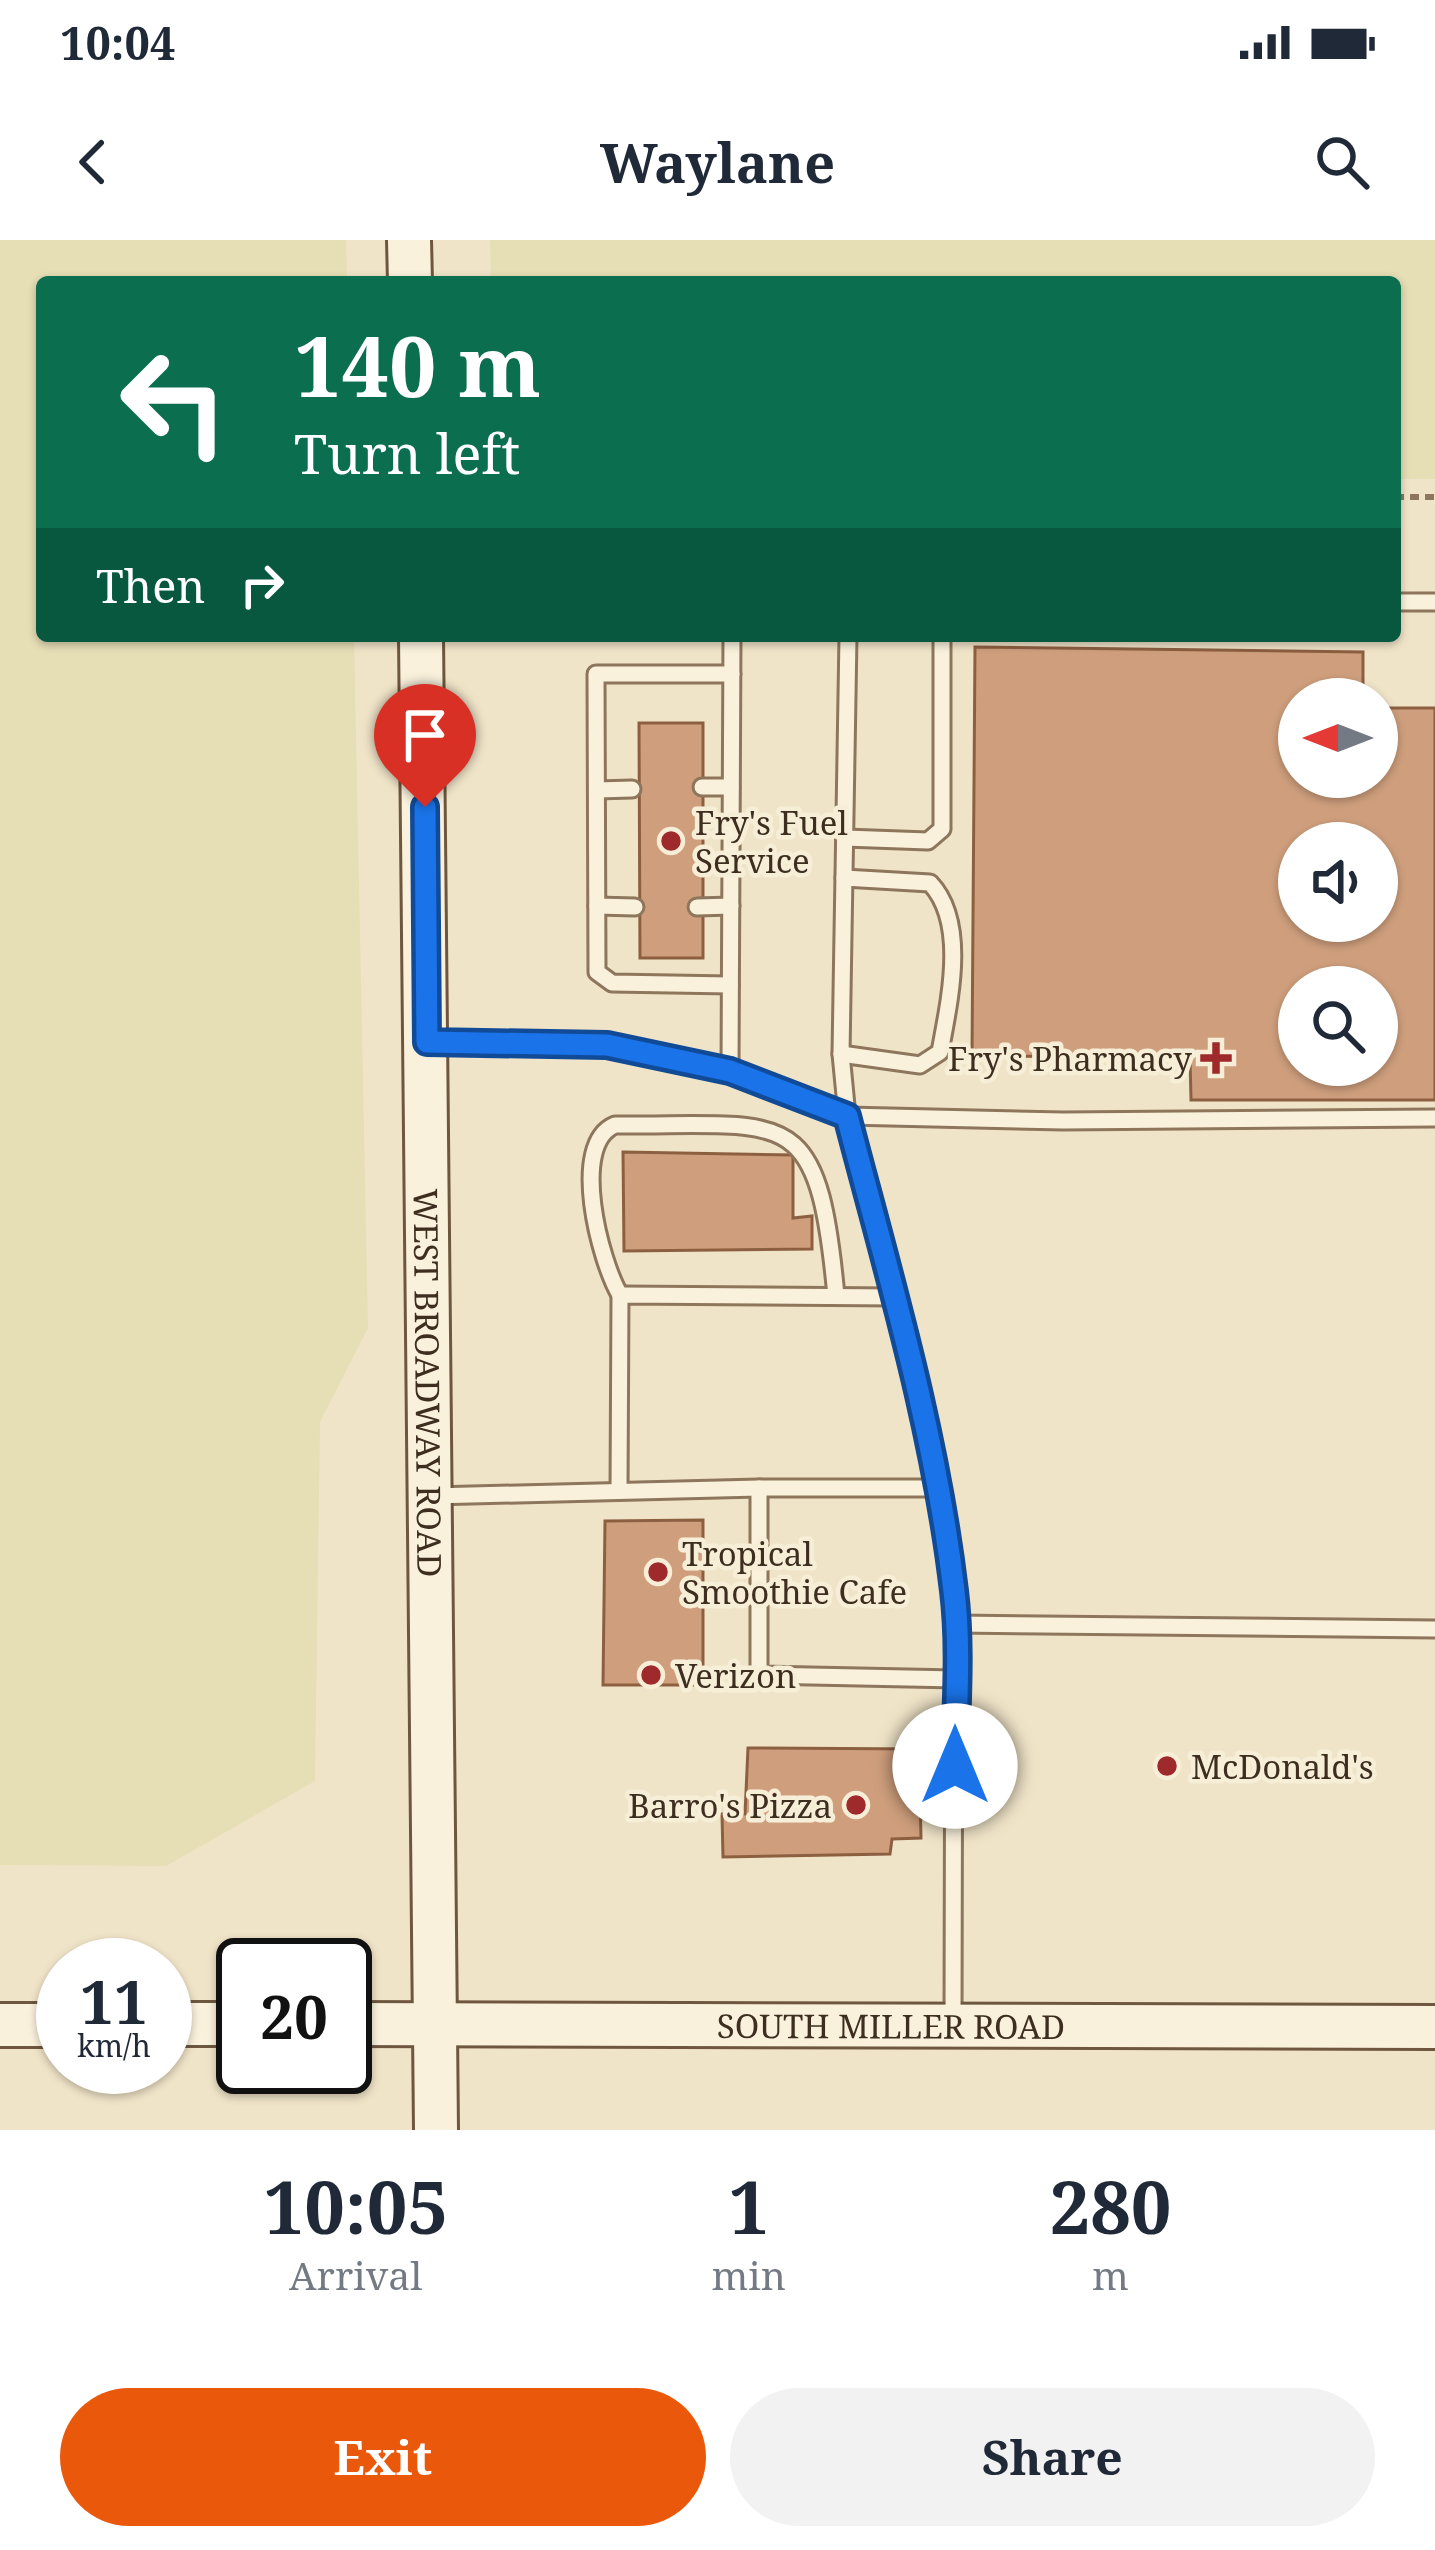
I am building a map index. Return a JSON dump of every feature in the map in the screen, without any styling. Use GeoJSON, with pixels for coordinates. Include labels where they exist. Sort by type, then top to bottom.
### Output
{"type":"FeatureCollection","features":[{"type":"Feature","properties":{"kind":"main road"},"geometry":{"type":"LineString","coordinates":[[409,240],[410,276]]}},
{"type":"Feature","properties":{"kind":"main road","name":"WEST BROADWAY ROAD"},"geometry":{"type":"LineString","coordinates":[[421,642],[436,2130]]}},
{"type":"Feature","properties":{"kind":"main road","name":"SOUTH MILLER ROAD"},"geometry":{"type":"LineString","coordinates":[[372,2024],[1435,2027]]}},
{"type":"Feature","properties":{"kind":"main road"},"geometry":{"type":"LineString","coordinates":[[0,2025],[36,2025]]}},
{"type":"Feature","properties":{"kind":"lane"},"geometry":{"type":"LineString","coordinates":[[1401,602],[1435,602]]}},
{"type":"Feature","properties":{"kind":"lane"},"geometry":{"type":"LineString","coordinates":[[730,1071],[732,642]]}},
{"type":"Feature","properties":{"kind":"lane"},"geometry":{"type":"LineString","coordinates":[[848,642],[842,1054],[847,1116],[896,1297],[939,1488],[956,1624],[953,2025]]}},
{"type":"Feature","properties":{"kind":"lane"},"geometry":{"type":"LineString","coordinates":[[845,838],[928,841],[942,830],[942,642]]}},
{"type":"Feature","properties":{"kind":"lane"},"geometry":{"type":"LineString","coordinates":[[730,985],[612,983],[597,972],[596,674],[732,674]]}},
{"type":"Feature","properties":{"kind":"lane"},"geometry":{"type":"LineString","coordinates":[[702,787],[731,787]]}},
{"type":"Feature","properties":{"kind":"lane"},"geometry":{"type":"LineString","coordinates":[[597,790],[632,789]]}},
{"type":"Feature","properties":{"kind":"lane"},"geometry":{"type":"LineString","coordinates":[[842,1054],[920,1065],[940,1052],[953,978],[944,898],[930,884],[844,878]]}},
{"type":"Feature","properties":{"kind":"lane"},"geometry":{"type":"LineString","coordinates":[[597,906],[635,907]]}},
{"type":"Feature","properties":{"kind":"lane"},"geometry":{"type":"LineString","coordinates":[[697,907],[731,906]]}},
{"type":"Feature","properties":{"kind":"lane"},"geometry":{"type":"LineString","coordinates":[[427,1042],[607,1045],[730,1071],[847,1116],[1063,1121],[1435,1118]]}},
{"type":"Feature","properties":{"kind":"lane"},"geometry":{"type":"LineString","coordinates":[[619,1491],[620,1295],[604,1268],[594,1229],[594,1144],[602,1131],[615,1125],[766,1126],[797,1145],[809,1159],[829,1223],[836,1296]]}},
{"type":"Feature","properties":{"kind":"lane"},"geometry":{"type":"LineString","coordinates":[[620,1295],[896,1297]]}},
{"type":"Feature","properties":{"kind":"lane"},"geometry":{"type":"LineString","coordinates":[[759,1488],[759,1676],[956,1679]]}},
{"type":"Feature","properties":{"kind":"lane"},"geometry":{"type":"LineString","coordinates":[[430,1496],[939,1488]]}},
{"type":"Feature","properties":{"kind":"lane"},"geometry":{"type":"LineString","coordinates":[[956,1624],[1435,1629]]}},
{"type":"Feature","properties":{"kind":"path"},"geometry":{"type":"LineString","coordinates":[[1401,497],[1435,497]]}},
{"type":"Feature","properties":{"kind":"shaded area"},"geometry":{"type":"Polygon","coordinates":[[[0,240],[346,240],[347,276],[36,276],[36,642],[354,642],[368,1328],[320,1422],[315,1781],[166,1866],[0,1865],[0,240]]]}},
{"type":"Feature","properties":{"kind":"shaded area"},"geometry":{"type":"Polygon","coordinates":[[[490,240],[1435,240],[1435,479],[1401,479],[1401,276],[491,276],[490,240]]]}},
{"type":"Feature","properties":{"kind":"building"},"geometry":{"type":"Polygon","coordinates":[[[975,647],[1363,652],[1363,678],[1278,678],[1278,798],[1398,798],[1398,708],[1435,708],[1435,1100],[1191,1100],[1190,1057],[972,1056],[975,647]]]}},
{"type":"Feature","properties":{"kind":"building","name":"Fry's Fuel Service"},"geometry":{"type":"Polygon","coordinates":[[[639,723],[703,723],[703,958],[640,958],[639,723]]]}},
{"type":"Feature","properties":{"kind":"building"},"geometry":{"type":"Polygon","coordinates":[[[623,1152],[793,1155],[793,1218],[812,1216],[812,1249],[624,1251],[623,1152]]]}},
{"type":"Feature","properties":{"kind":"building"},"geometry":{"type":"Polygon","coordinates":[[[703,1520],[703,1685],[603,1685],[605,1521],[703,1520]]]}},
{"type":"Feature","properties":{"kind":"building"},"geometry":{"type":"Polygon","coordinates":[[[748,1748],[919,1749],[921,1838],[892,1839],[890,1854],[723,1857],[722,1814],[745,1814],[748,1748]]]}},
{"type":"Feature","properties":{"kind":"place","name":"Fry's Fuel Service"},"geometry":{"type":"Point","coordinates":[671,841]}},
{"type":"Feature","properties":{"kind":"place","name":"Fry's Pharmacy"},"geometry":{"type":"Point","coordinates":[1216,1058]}},
{"type":"Feature","properties":{"kind":"place","name":"Tropical Smoothie Cafe"},"geometry":{"type":"Point","coordinates":[658,1572]}},
{"type":"Feature","properties":{"kind":"place","name":"Verizon"},"geometry":{"type":"Point","coordinates":[651,1675]}},
{"type":"Feature","properties":{"kind":"place","name":"McDonald's"},"geometry":{"type":"Point","coordinates":[1167,1766]}},
{"type":"Feature","properties":{"kind":"place","name":"Barro's Pizza"},"geometry":{"type":"Point","coordinates":[856,1805]}},
{"type":"Feature","properties":{"kind":"route"},"geometry":{"type":"LineString","coordinates":[[425,807],[427,1042],[607,1045],[730,1071],[847,1116],[896,1297],[939,1488],[956,1624],[955,1766]]}}]}
